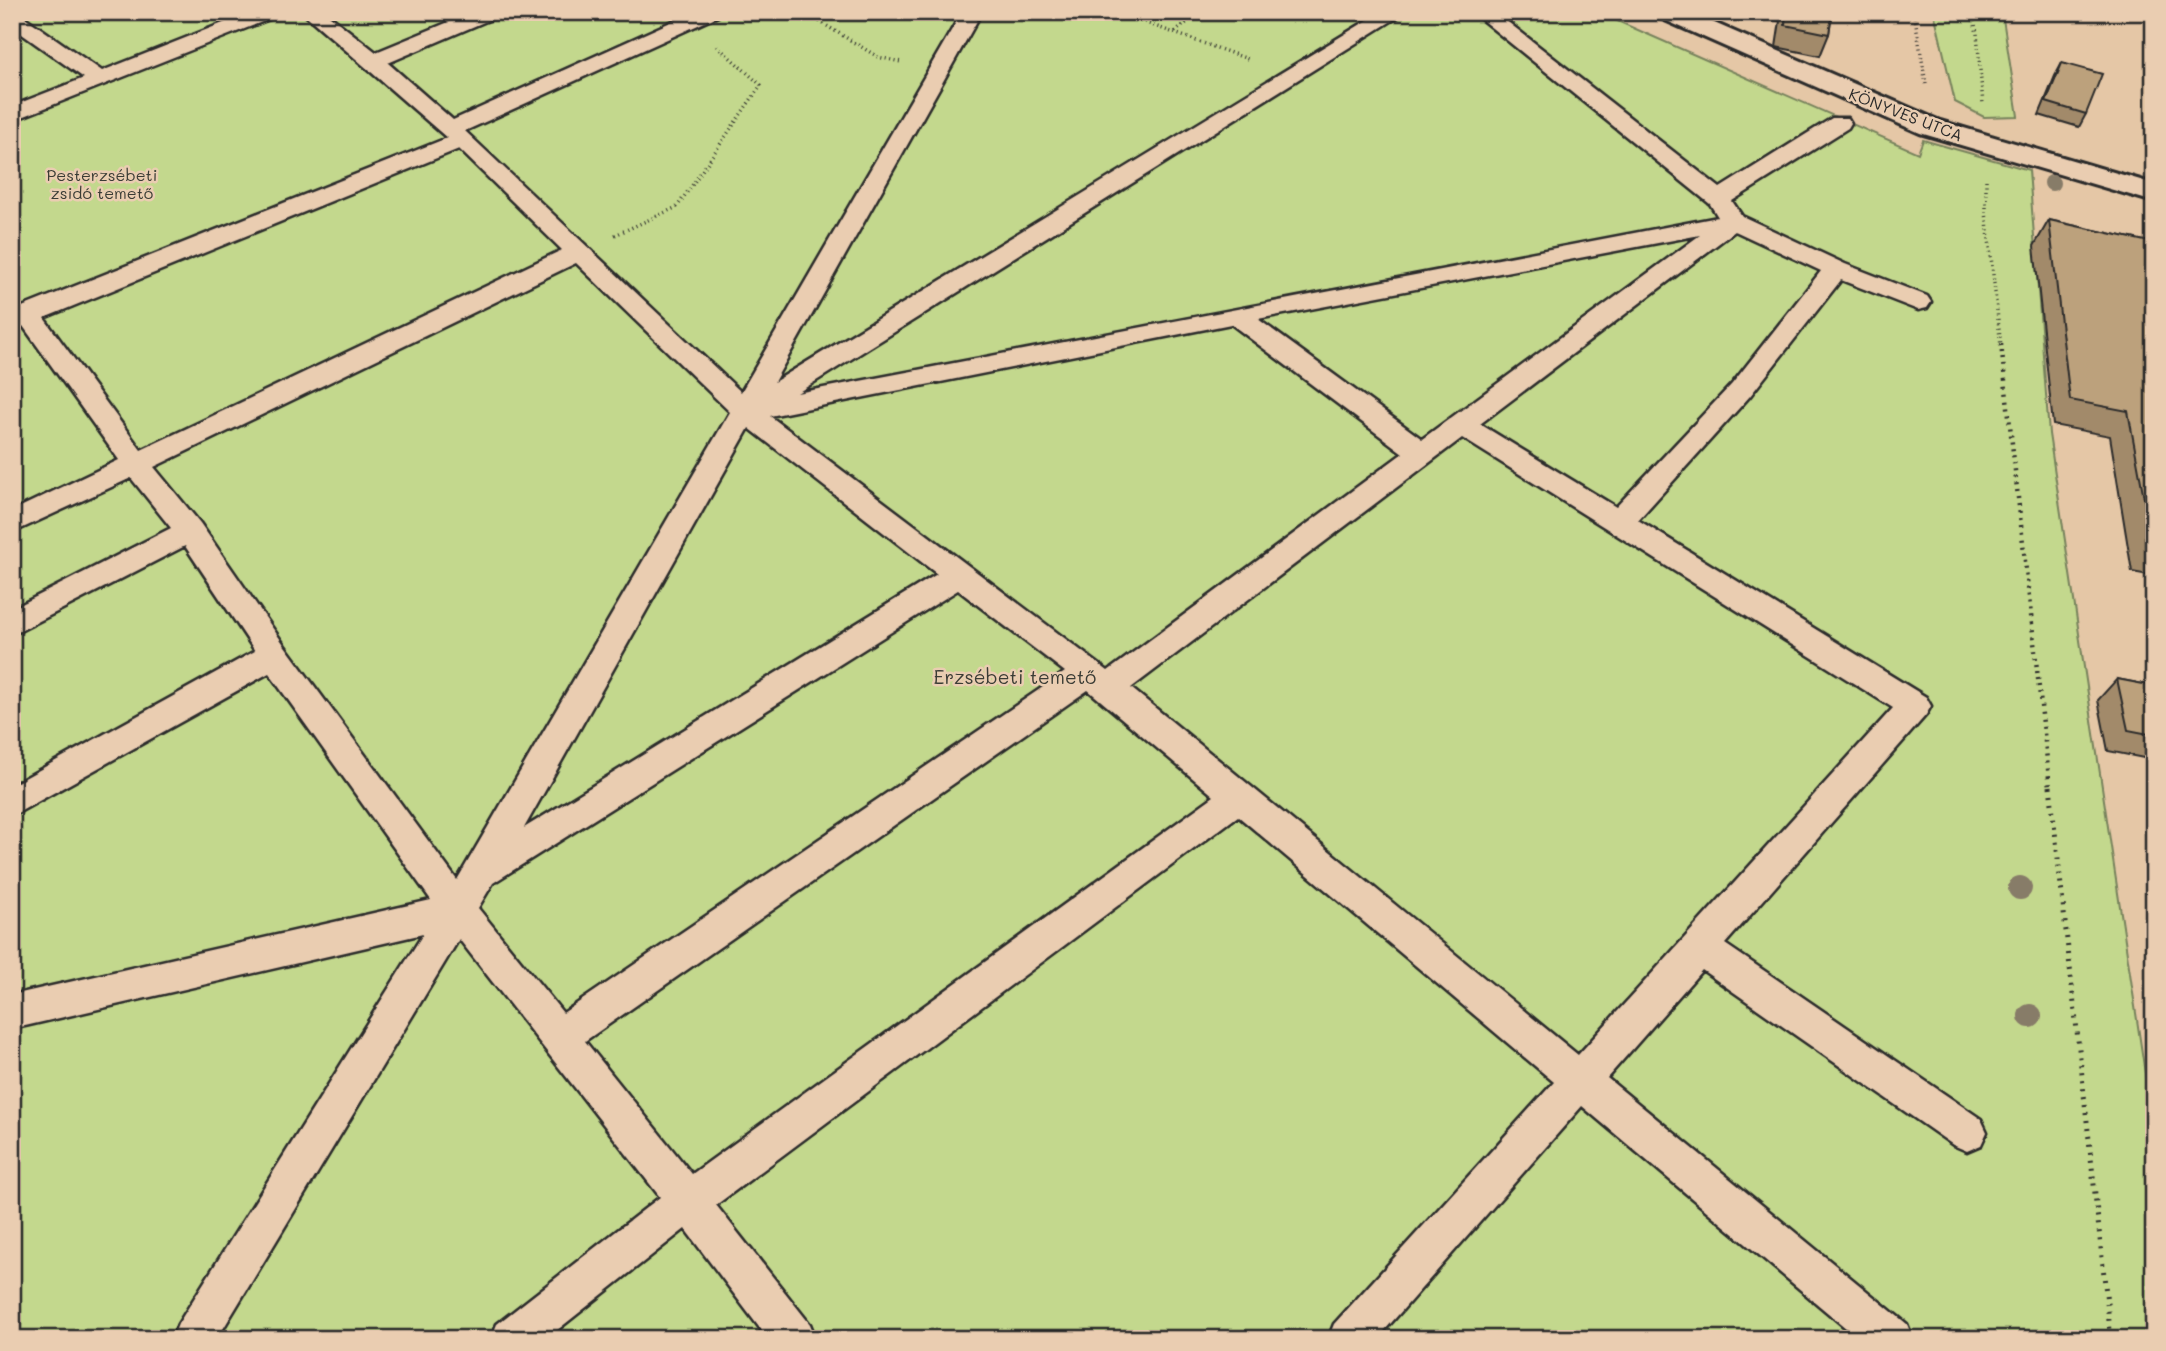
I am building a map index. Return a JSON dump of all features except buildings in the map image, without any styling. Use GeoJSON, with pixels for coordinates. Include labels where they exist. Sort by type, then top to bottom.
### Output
{"type":"FeatureCollection","features":[{"type":"Feature","properties":{"kind":"street","name":"KÖNYVES UTCA"},"geometry":{"type":"LineString","coordinates":[[1667,12],[1899,116],[2154,193]]}},
{"type":"Feature","properties":{"kind":"lane"},"geometry":{"type":"LineString","coordinates":[[12,114],[270,12]]}},
{"type":"Feature","properties":{"kind":"lane"},"geometry":{"type":"LineString","coordinates":[[312,12],[374,61],[456,135],[746,412],[1098,681],[1892,1339]]}},
{"type":"Feature","properties":{"kind":"lane"},"geometry":{"type":"LineString","coordinates":[[374,61],[491,12]]}},
{"type":"Feature","properties":{"kind":"lane"},"geometry":{"type":"LineString","coordinates":[[711,12],[456,135],[20,317],[190,531],[274,655],[458,910],[795,1339]]}},
{"type":"Feature","properties":{"kind":"lane"},"geometry":{"type":"LineString","coordinates":[[193,1339],[480,874],[972,12]]}},
{"type":"Feature","properties":{"kind":"lane"},"geometry":{"type":"LineString","coordinates":[[746,412],[1396,12]]}},
{"type":"Feature","properties":{"kind":"lane"},"geometry":{"type":"LineString","coordinates":[[1482,12],[1726,211],[1836,269],[1918,302]]}},
{"type":"Feature","properties":{"kind":"lane"},"geometry":{"type":"LineString","coordinates":[[12,17],[100,79]]}},
{"type":"Feature","properties":{"kind":"lane"},"geometry":{"type":"LineString","coordinates":[[558,1038],[1098,681],[1421,452],[1840,123]]}},
{"type":"Feature","properties":{"kind":"lane"},"geometry":{"type":"LineString","coordinates":[[746,412],[1236,315],[1726,211]]}},
{"type":"Feature","properties":{"kind":"lane"},"geometry":{"type":"LineString","coordinates":[[12,523],[580,251]]}},
{"type":"Feature","properties":{"kind":"lane"},"geometry":{"type":"LineString","coordinates":[[1619,522],[1741,390],[1836,269]]}},
{"type":"Feature","properties":{"kind":"lane"},"geometry":{"type":"LineString","coordinates":[[1236,315],[1421,452]]}},
{"type":"Feature","properties":{"kind":"lane"},"geometry":{"type":"LineString","coordinates":[[1349,1339],[1915,706],[1460,424]]}},
{"type":"Feature","properties":{"kind":"lane"},"geometry":{"type":"LineString","coordinates":[[12,623],[190,531]]}},
{"type":"Feature","properties":{"kind":"lane"},"geometry":{"type":"LineString","coordinates":[[480,874],[959,575]]}},
{"type":"Feature","properties":{"kind":"lane"},"geometry":{"type":"LineString","coordinates":[[12,802],[274,655]]}},
{"type":"Feature","properties":{"kind":"lane"},"geometry":{"type":"LineString","coordinates":[[512,1339],[688,1201],[1239,796]]}},
{"type":"Feature","properties":{"kind":"lane"},"geometry":{"type":"LineString","coordinates":[[12,1012],[458,910]]}},
{"type":"Feature","properties":{"kind":"lane"},"geometry":{"type":"LineString","coordinates":[[1699,947],[1967,1132]]}},
{"type":"Feature","properties":{"kind":"path"},"geometry":{"type":"LineString","coordinates":[[804,12],[878,57],[939,70]]}},
{"type":"Feature","properties":{"kind":"path"},"geometry":{"type":"LineString","coordinates":[[1115,12],[1292,74]]}},
{"type":"Feature","properties":{"kind":"path"},"geometry":{"type":"LineString","coordinates":[[1174,33],[1200,12]]}},
{"type":"Feature","properties":{"kind":"path"},"geometry":{"type":"LineString","coordinates":[[1914,12],[1927,88]]}},
{"type":"Feature","properties":{"kind":"path"},"geometry":{"type":"LineString","coordinates":[[1972,12],[1977,33],[1987,144],[1986,212],[2111,1339]]}},
{"type":"Feature","properties":{"kind":"path"},"geometry":{"type":"LineString","coordinates":[[580,251],[677,207],[761,85],[690,22]]}},
{"type":"Feature","properties":{"kind":"green space","name":"Erzsébeti temető"},"geometry":{"type":"Polygon","coordinates":[[[12,12],[1597,12],[1918,153],[1923,140],[2029,170],[2049,434],[2154,1133],[2154,1339],[12,1339],[12,12]]]}},
{"type":"Feature","properties":{"kind":"green space"},"geometry":{"type":"Polygon","coordinates":[[[1934,12],[2002,12],[2018,116],[1984,117],[1955,102],[1934,12]]]}},
{"type":"Feature","properties":{"kind":"park label","name":"Pesterzsébeti zsidó temető"},"geometry":{"type":"Point","coordinates":[102,183]}}]}
